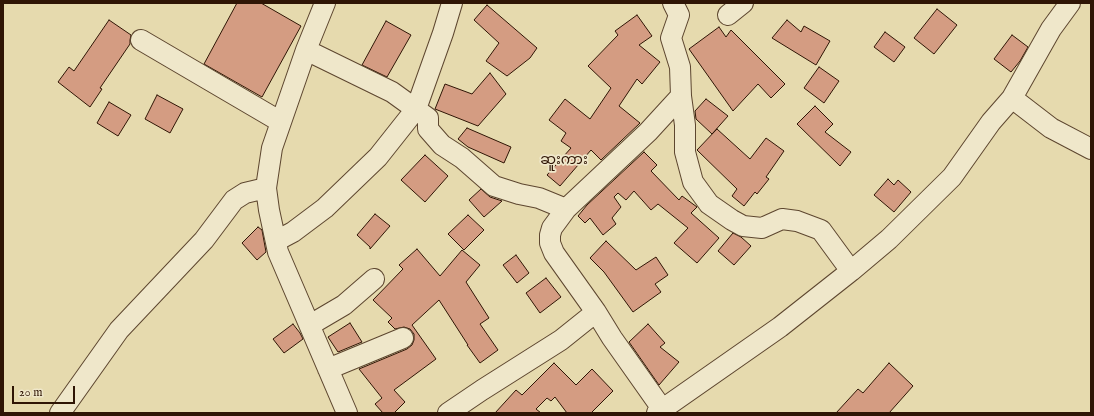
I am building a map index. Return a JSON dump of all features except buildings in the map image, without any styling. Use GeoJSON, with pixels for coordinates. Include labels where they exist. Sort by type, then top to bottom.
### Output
{"type":"FeatureCollection","features":[{"type":"Feature","properties":{"kind":"street"},"geometry":{"type":"LineString","coordinates":[[325,3],[306,50],[272,148],[266,188],[278,252],[347,413]]}},
{"type":"Feature","properties":{"kind":"street"},"geometry":{"type":"LineString","coordinates":[[276,241],[293,232],[325,208],[378,157],[416,110],[444,33],[452,3]]}},
{"type":"Feature","properties":{"kind":"street"},"geometry":{"type":"LineString","coordinates":[[673,3],[679,15],[671,38],[680,67],[681,96],[686,125],[685,152],[693,182],[709,204],[743,226],[762,228],[782,219],[797,221],[821,230],[851,271]]}},
{"type":"Feature","properties":{"kind":"street"},"geometry":{"type":"LineString","coordinates":[[728,15],[743,3]]}},
{"type":"Feature","properties":{"kind":"street"},"geometry":{"type":"LineString","coordinates":[[681,96],[648,132],[566,209],[552,228],[550,236],[550,243],[554,253],[596,312],[661,412],[780,327],[851,271],[889,239],[952,177],[990,122],[1012,98],[1050,29],[1070,3]]}},
{"type":"Feature","properties":{"kind":"street"},"geometry":{"type":"LineString","coordinates":[[141,40],[281,122]]}},
{"type":"Feature","properties":{"kind":"street"},"geometry":{"type":"LineString","coordinates":[[306,50],[392,92],[428,118],[428,129],[442,145],[462,158],[494,186],[519,194],[539,198],[566,209]]}},
{"type":"Feature","properties":{"kind":"street"},"geometry":{"type":"LineString","coordinates":[[1012,98],[1051,128],[1091,149]]}},
{"type":"Feature","properties":{"kind":"street"},"geometry":{"type":"LineString","coordinates":[[60,413],[119,330],[204,240],[234,200],[245,193],[266,188]]}},
{"type":"Feature","properties":{"kind":"street"},"geometry":{"type":"LineString","coordinates":[[310,325],[344,305],[374,279]]}},
{"type":"Feature","properties":{"kind":"street"},"geometry":{"type":"LineString","coordinates":[[448,413],[561,340],[596,312]]}},
{"type":"Feature","properties":{"kind":"street"},"geometry":{"type":"LineString","coordinates":[[328,369],[403,338]]}},
{"type":"Feature","properties":{"kind":"district","name":"ဆူးကား"},"geometry":{"type":"Point","coordinates":[564,161]}}]}
